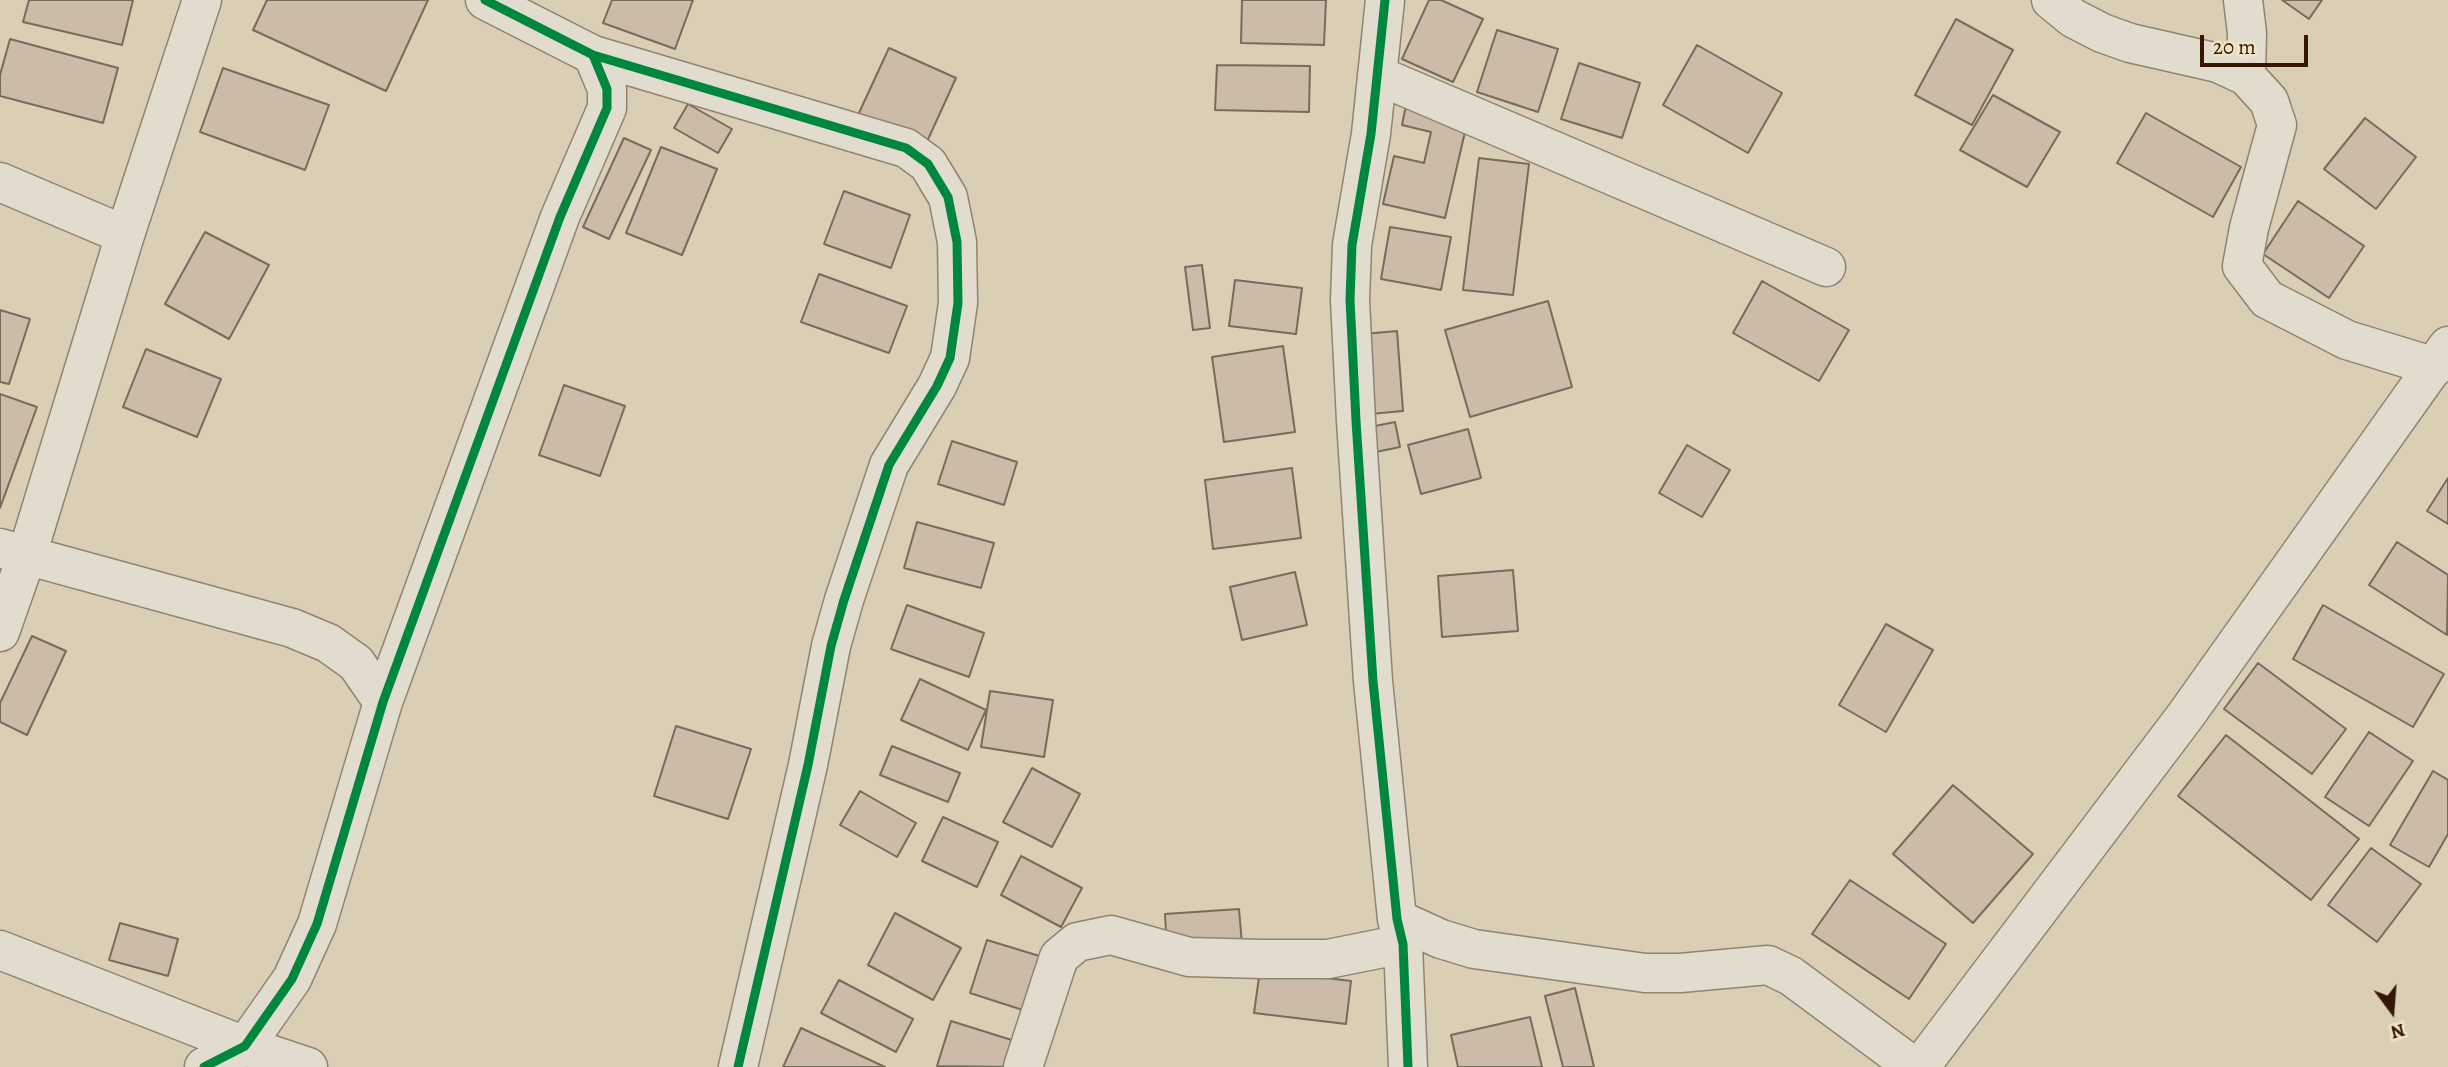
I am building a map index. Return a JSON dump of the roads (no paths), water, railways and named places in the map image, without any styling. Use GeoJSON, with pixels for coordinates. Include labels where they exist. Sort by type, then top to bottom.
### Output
{"type":"FeatureCollection","features":[{"type":"Feature","properties":{"kind":"street"},"geometry":{"type":"LineString","coordinates":[[0,632],[13,551],[125,235],[202,0]]}},
{"type":"Feature","properties":{"kind":"street"},"geometry":{"type":"LineString","coordinates":[[485,0],[593,55],[906,148],[928,164],[948,197],[957,242],[958,303],[950,358],[937,386],[889,466],[844,600],[831,646],[808,765],[738,1067]]}},
{"type":"Feature","properties":{"kind":"street"},"geometry":{"type":"LineString","coordinates":[[1385,0],[1371,134],[1352,245],[1350,300],[1373,681],[1400,931],[1408,1067]]}},
{"type":"Feature","properties":{"kind":"street"},"geometry":{"type":"LineString","coordinates":[[1920,1067],[2186,715],[2442,356],[2347,340],[2267,299],[2242,266],[2249,228],[2277,125],[2269,101],[2246,76],[2218,63],[2130,43],[2102,33],[2073,18],[2052,0]]}},
{"type":"Feature","properties":{"kind":"street"},"geometry":{"type":"LineString","coordinates":[[2243,0],[2247,33],[2246,76]]}},
{"type":"Feature","properties":{"kind":"street"},"geometry":{"type":"LineString","coordinates":[[204,1067],[245,1046],[292,979],[317,924],[383,702],[560,217],[607,108],[607,89],[593,55]]}},
{"type":"Feature","properties":{"kind":"street"},"geometry":{"type":"LineString","coordinates":[[1377,75],[1826,267]]}},
{"type":"Feature","properties":{"kind":"street"},"geometry":{"type":"LineString","coordinates":[[0,182],[125,235]]}},
{"type":"Feature","properties":{"kind":"street"},"geometry":{"type":"LineString","coordinates":[[13,551],[292,628],[328,643],[356,663],[383,702]]}},
{"type":"Feature","properties":{"kind":"street"},"geometry":{"type":"LineString","coordinates":[[1023,1067],[1059,957],[1077,942],[1111,935],[1189,957],[1328,958],[1400,931],[1474,949],[1645,973],[1680,973],[1768,965],[1791,976],[1914,1067]]}},
{"type":"Feature","properties":{"kind":"street"},"geometry":{"type":"LineString","coordinates":[[0,950],[245,1046],[308,1067]]}}]}
